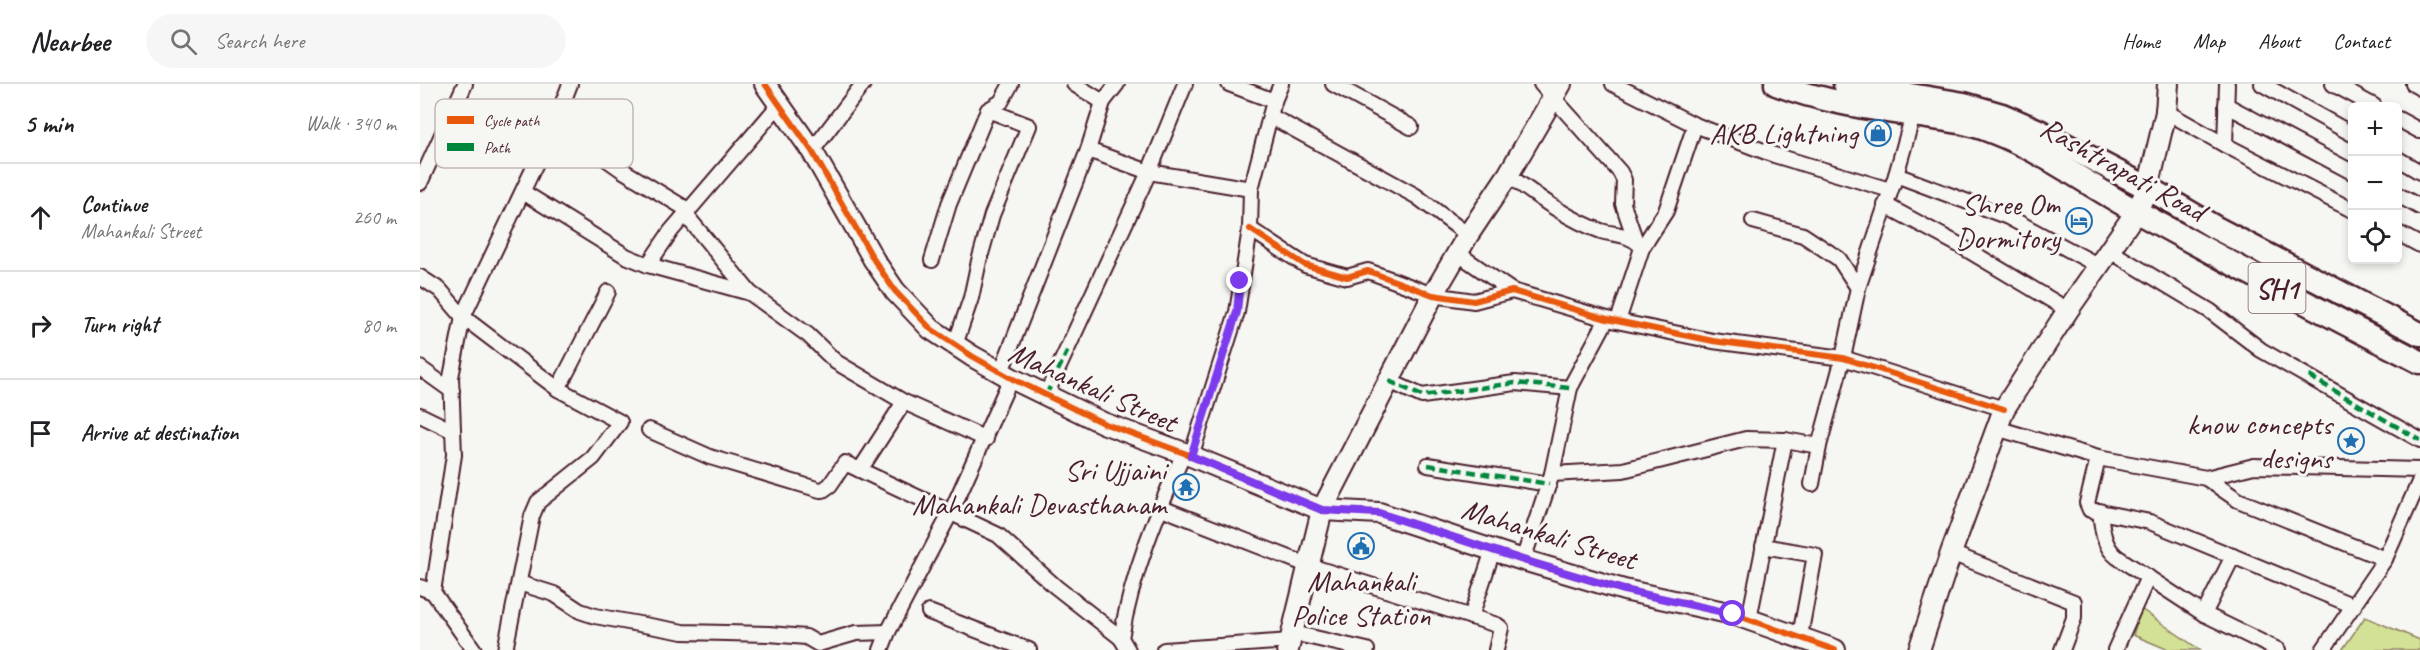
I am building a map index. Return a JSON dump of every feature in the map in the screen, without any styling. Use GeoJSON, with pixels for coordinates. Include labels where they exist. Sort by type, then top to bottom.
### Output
{"type":"FeatureCollection","features":[{"type":"Feature","properties":{"kind":"main road","name":"Rashtrapati Road"},"geometry":{"type":"LineString","coordinates":[[1776,84],[1807,96],[1830,92],[1916,99],[1964,105],[2002,115],[2039,131],[2148,188],[2216,228],[2420,334]]}},
{"type":"Feature","properties":{"kind":"main road","name":"Rashtrapati Road"},"geometry":{"type":"LineString","coordinates":[[1845,84],[1916,99],[1954,120],[1993,132],[2041,155],[2136,212],[2420,362]]}},
{"type":"Feature","properties":{"kind":"street"},"geometry":{"type":"LineString","coordinates":[[458,99],[465,84]]}},
{"type":"Feature","properties":{"kind":"street"},"geometry":{"type":"LineString","coordinates":[[564,99],[570,84]]}},
{"type":"Feature","properties":{"kind":"street","name":"Mahankali Street"},"geometry":{"type":"LineString","coordinates":[[765,84],[778,106],[812,151],[874,260],[895,291],[931,329],[1006,375],[1103,423],[1187,454],[1322,510],[1379,513],[1624,590],[1749,619],[1835,650]]}},
{"type":"Feature","properties":{"kind":"street"},"geometry":{"type":"LineString","coordinates":[[812,151],[863,84]]}},
{"type":"Feature","properties":{"kind":"street"},"geometry":{"type":"LineString","coordinates":[[932,260],[949,204],[988,110],[1001,102],[1011,84]]}},
{"type":"Feature","properties":{"kind":"street"},"geometry":{"type":"LineString","coordinates":[[1074,84],[1103,102]]}},
{"type":"Feature","properties":{"kind":"street"},"geometry":{"type":"LineString","coordinates":[[881,650],[986,439],[1006,375],[1088,150],[1103,102],[1117,84]]}},
{"type":"Feature","properties":{"kind":"street"},"geometry":{"type":"LineString","coordinates":[[1046,395],[1149,172],[1185,84]]}},
{"type":"Feature","properties":{"kind":"street"},"geometry":{"type":"LineString","coordinates":[[1229,84],[1274,100]]}},
{"type":"Feature","properties":{"kind":"street"},"geometry":{"type":"LineString","coordinates":[[1124,644],[1128,598],[1159,507],[1187,454],[1237,312],[1250,229],[1251,189],[1274,100],[1281,84]]}},
{"type":"Feature","properties":{"kind":"street"},"geometry":{"type":"LineString","coordinates":[[1333,84],[1411,127]]}},
{"type":"Feature","properties":{"kind":"street"},"geometry":{"type":"LineString","coordinates":[[1612,84],[1695,125],[1774,155],[1890,190]]}},
{"type":"Feature","properties":{"kind":"street"},"geometry":{"type":"LineString","coordinates":[[1919,650],[1951,553],[2004,409],[2068,310],[2136,212],[2148,188],[2165,111],[2168,84]]}},
{"type":"Feature","properties":{"kind":"street"},"geometry":{"type":"LineString","coordinates":[[2225,145],[2227,84]]}},
{"type":"Feature","properties":{"kind":"street"},"geometry":{"type":"LineString","coordinates":[[2262,84],[2348,132]]}},
{"type":"Feature","properties":{"kind":"street"},"geometry":{"type":"LineString","coordinates":[[2333,84],[2367,102]]}},
{"type":"Feature","properties":{"kind":"street"},"geometry":{"type":"LineString","coordinates":[[2413,84],[2420,88]]}},
{"type":"Feature","properties":{"kind":"street"},"geometry":{"type":"LineString","coordinates":[[1290,641],[1322,510],[1432,295],[1508,175],[1552,88],[1620,172],[1624,180],[1623,204],[1638,243]]}},
{"type":"Feature","properties":{"kind":"street"},"geometry":{"type":"LineString","coordinates":[[1812,484],[1819,447],[1844,358],[1858,288],[1896,175],[1916,99]]}},
{"type":"Feature","properties":{"kind":"street"},"geometry":{"type":"LineString","coordinates":[[2226,105],[2348,170]]}},
{"type":"Feature","properties":{"kind":"street"},"geometry":{"type":"LineString","coordinates":[[648,265],[670,231],[778,106]]}},
{"type":"Feature","properties":{"kind":"street"},"geometry":{"type":"LineString","coordinates":[[956,345],[971,298],[992,215],[1029,126],[988,110]]}},
{"type":"Feature","properties":{"kind":"street"},"geometry":{"type":"LineString","coordinates":[[2165,111],[2225,145],[2348,208]]}},
{"type":"Feature","properties":{"kind":"street"},"geometry":{"type":"LineString","coordinates":[[1270,116],[1416,196],[1468,235]]}},
{"type":"Feature","properties":{"kind":"street"},"geometry":{"type":"LineString","coordinates":[[2402,122],[2420,131]]}},
{"type":"Feature","properties":{"kind":"street"},"geometry":{"type":"LineString","coordinates":[[1523,560],[1551,479],[1570,388],[1613,320],[1638,243],[1666,211],[1695,125]]}},
{"type":"Feature","properties":{"kind":"street"},"geometry":{"type":"LineString","coordinates":[[420,183],[435,150]]}},
{"type":"Feature","properties":{"kind":"street"},"geometry":{"type":"LineString","coordinates":[[1088,150],[1149,172],[1251,189]]}},
{"type":"Feature","properties":{"kind":"street"},"geometry":{"type":"LineString","coordinates":[[2402,162],[2420,171]]}},
{"type":"Feature","properties":{"kind":"street"},"geometry":{"type":"LineString","coordinates":[[474,650],[426,589],[454,455],[451,377],[463,317],[534,168]]}},
{"type":"Feature","properties":{"kind":"street"},"geometry":{"type":"LineString","coordinates":[[619,168],[687,212],[750,293],[808,335],[836,362],[904,402],[986,439]]}},
{"type":"Feature","properties":{"kind":"street"},"geometry":{"type":"LineString","coordinates":[[1508,175],[1582,223],[1638,243]]}},
{"type":"Feature","properties":{"kind":"street"},"geometry":{"type":"LineString","coordinates":[[1896,175],[2008,217],[2104,258],[2210,311],[2261,350],[2420,440]]}},
{"type":"Feature","properties":{"kind":"street"},"geometry":{"type":"LineString","coordinates":[[523,192],[626,256],[648,265],[750,293]]}},
{"type":"Feature","properties":{"kind":"street"},"geometry":{"type":"LineString","coordinates":[[2402,198],[2420,207]]}},
{"type":"Feature","properties":{"kind":"street"},"geometry":{"type":"LineString","coordinates":[[1885,205],[1962,246],[2068,310]]}},
{"type":"Feature","properties":{"kind":"street"},"geometry":{"type":"LineString","coordinates":[[1753,221],[1803,235],[1839,259],[1858,288]]}},
{"type":"Feature","properties":{"kind":"street"},"geometry":{"type":"LineString","coordinates":[[1250,229],[1305,265],[1347,277],[1368,271],[1432,295],[1474,301],[1512,291]]}},
{"type":"Feature","properties":{"kind":"street"},"geometry":{"type":"LineString","coordinates":[[2402,236],[2420,245]]}},
{"type":"Feature","properties":{"kind":"street"},"geometry":{"type":"LineString","coordinates":[[1457,253],[1512,291],[1613,320],[1713,340],[1844,358],[2004,409]]}},
{"type":"Feature","properties":{"kind":"street"},"geometry":{"type":"LineString","coordinates":[[420,277],[440,290],[463,317],[558,389],[620,422],[592,458],[538,502],[532,516],[505,650]]}},
{"type":"Feature","properties":{"kind":"street"},"geometry":{"type":"LineString","coordinates":[[558,389],[608,292]]}},
{"type":"Feature","properties":{"kind":"street"},"geometry":{"type":"LineString","coordinates":[[420,368],[452,391]]}},
{"type":"Feature","properties":{"kind":"street"},"geometry":{"type":"LineString","coordinates":[[1389,381],[1422,396],[1515,383],[1570,388]]}},
{"type":"Feature","properties":{"kind":"street"},"geometry":{"type":"LineString","coordinates":[[860,470],[904,402]]}},
{"type":"Feature","properties":{"kind":"street"},"geometry":{"type":"LineString","coordinates":[[420,415],[453,431]]}},
{"type":"Feature","properties":{"kind":"street"},"geometry":{"type":"LineString","coordinates":[[1996,428],[2098,458],[2206,478],[2238,500],[2385,559]]}},
{"type":"Feature","properties":{"kind":"street"},"geometry":{"type":"LineString","coordinates":[[648,430],[710,457],[820,490],[830,485],[845,463],[998,535],[1124,644]]}},
{"type":"Feature","properties":{"kind":"street"},"geometry":{"type":"LineString","coordinates":[[1428,465],[1551,479],[1623,470],[1746,439],[1785,440],[1819,447]]}},
{"type":"Feature","properties":{"kind":"street"},"geometry":{"type":"LineString","coordinates":[[1749,619],[1785,440]]}},
{"type":"Feature","properties":{"kind":"street"},"geometry":{"type":"LineString","coordinates":[[2098,458],[2087,503],[2091,510],[2150,522],[2354,606]]}},
{"type":"Feature","properties":{"kind":"street"},"geometry":{"type":"LineString","coordinates":[[2206,478],[2254,466],[2420,470]]}},
{"type":"Feature","properties":{"kind":"street"},"geometry":{"type":"LineString","coordinates":[[2323,650],[2385,559],[2420,480]]}},
{"type":"Feature","properties":{"kind":"street"},"geometry":{"type":"LineString","coordinates":[[1159,507],[1310,566],[1501,627],[1496,650]]}},
{"type":"Feature","properties":{"kind":"street"},"geometry":{"type":"LineString","coordinates":[[2100,511],[2104,537],[2111,552],[2204,614],[2278,650]]}},
{"type":"Feature","properties":{"kind":"street"},"geometry":{"type":"LineString","coordinates":[[1763,546],[1815,555],[1800,636]]}},
{"type":"Feature","properties":{"kind":"street"},"geometry":{"type":"LineString","coordinates":[[1471,616],[1493,550]]}},
{"type":"Feature","properties":{"kind":"street"},"geometry":{"type":"LineString","coordinates":[[1951,553],[2074,602],[2074,618],[2062,650]]}},
{"type":"Feature","properties":{"kind":"street"},"geometry":{"type":"LineString","coordinates":[[2204,614],[2234,556]]}},
{"type":"Feature","properties":{"kind":"street"},"geometry":{"type":"LineString","coordinates":[[2115,650],[2148,577]]}},
{"type":"Feature","properties":{"kind":"street"},"geometry":{"type":"LineString","coordinates":[[519,583],[554,594],[580,611],[595,616],[683,632],[757,633],[806,637],[814,647],[856,633],[888,632]]}},
{"type":"Feature","properties":{"kind":"street"},"geometry":{"type":"LineString","coordinates":[[929,612],[1029,650]]}},
{"type":"Feature","properties":{"kind":"street"},"geometry":{"type":"LineString","coordinates":[[1164,650],[1290,641],[1367,650]]}},
{"type":"Feature","properties":{"kind":"green space"},"geometry":{"type":"Polygon","coordinates":[[[2141,609],[2200,650],[2169,650],[2133,635],[2141,609]]]}},
{"type":"Feature","properties":{"kind":"green space"},"geometry":{"type":"Polygon","coordinates":[[[2365,617],[2420,640],[2420,650],[2342,650],[2365,617]]]}},
{"type":"Feature","properties":{"kind":"marked path"},"geometry":{"type":"LineString","coordinates":[[1046,395],[1068,350]]}},
{"type":"Feature","properties":{"kind":"marked path"},"geometry":{"type":"LineString","coordinates":[[2309,376],[2420,440]]}},
{"type":"Feature","properties":{"kind":"marked path"},"geometry":{"type":"LineString","coordinates":[[1389,381],[1422,396],[1515,383],[1570,388]]}},
{"type":"Feature","properties":{"kind":"marked path"},"geometry":{"type":"LineString","coordinates":[[1428,465],[1549,484]]}},
{"type":"Feature","properties":{"kind":"cycle path"},"geometry":{"type":"LineString","coordinates":[[765,84],[812,151],[874,260],[895,291],[931,329],[1011,378],[1103,423],[1184,453],[1322,510],[1379,513],[1624,590],[1733,614],[1835,650]]}},
{"type":"Feature","properties":{"kind":"cycle path"},"geometry":{"type":"LineString","coordinates":[[1250,229],[1305,265],[1347,277],[1368,271],[1433,295],[1474,301],[1512,291],[1607,319],[1713,341],[1843,358],[2004,409]]}},
{"type":"Feature","properties":{"kind":"place","name":"AKB Lightning"},"geometry":{"type":"Point","coordinates":[1878,133]}},
{"type":"Feature","properties":{"kind":"place","name":"Shree Om Dormitory"},"geometry":{"type":"Point","coordinates":[2079,221]}},
{"type":"Feature","properties":{"kind":"place","name":"know concepts designs"},"geometry":{"type":"Point","coordinates":[2351,441]}},
{"type":"Feature","properties":{"kind":"place","name":"Sri Ujjaini Mahankali Devasthanam"},"geometry":{"type":"Point","coordinates":[1186,487]}},
{"type":"Feature","properties":{"kind":"place","name":"Mahankali Police Station"},"geometry":{"type":"Point","coordinates":[1361,546]}},
{"type":"Feature","properties":{"kind":"route"},"geometry":{"type":"LineString","coordinates":[[1240,281],[1237,312],[1191,456],[1322,510],[1379,513],[1624,590],[1733,614]]}}]}
